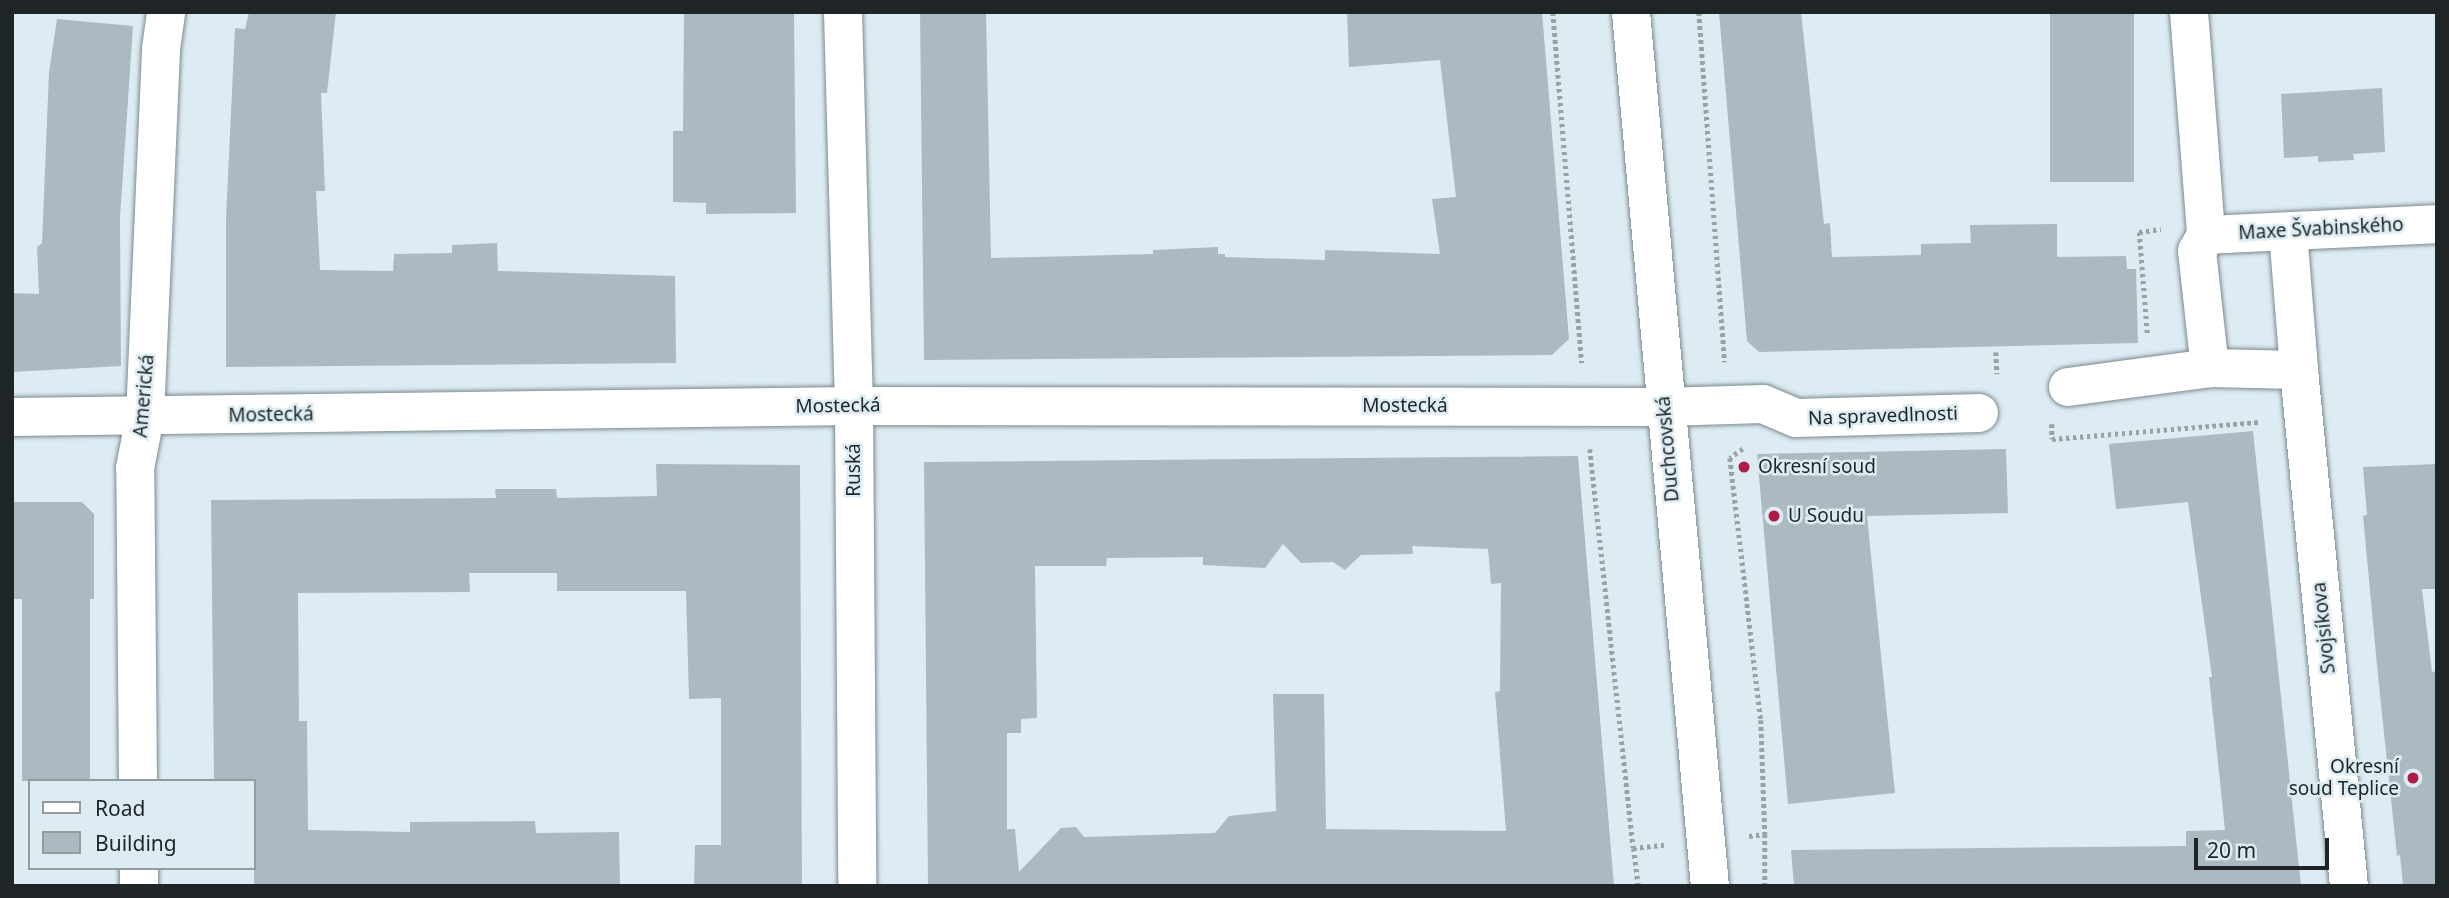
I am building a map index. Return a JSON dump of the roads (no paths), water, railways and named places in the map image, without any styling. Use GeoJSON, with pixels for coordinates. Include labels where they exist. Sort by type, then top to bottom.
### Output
{"type":"FeatureCollection","features":[{"type":"Feature","properties":{"kind":"street","name":"Americká"},"geometry":{"type":"LineString","coordinates":[[138,779],[135,468],[145,417],[161,49],[166,12]]}},
{"type":"Feature","properties":{"kind":"street","name":"Ruská"},"geometry":{"type":"LineString","coordinates":[[843,12],[854,406],[857,886]]}},
{"type":"Feature","properties":{"kind":"street","name":"Duchcovská"},"geometry":{"type":"LineString","coordinates":[[1630,12],[1664,407],[1710,886]]}},
{"type":"Feature","properties":{"kind":"street"},"geometry":{"type":"LineString","coordinates":[[2189,12],[2187,232],[2197,251],[2210,368]]}},
{"type":"Feature","properties":{"kind":"street","name":"Maxe Švabinského"},"geometry":{"type":"LineString","coordinates":[[2187,232],[2288,232],[2437,224]]}},
{"type":"Feature","properties":{"kind":"street","name":"Svojsíkova"},"geometry":{"type":"LineString","coordinates":[[2288,232],[2349,886]]}},
{"type":"Feature","properties":{"kind":"street"},"geometry":{"type":"LineString","coordinates":[[2060,402],[2210,368],[2299,370]]}},
{"type":"Feature","properties":{"kind":"street","name":"Na spravedlnosti"},"geometry":{"type":"LineString","coordinates":[[1664,407],[1763,404],[1796,418],[1979,413]]}},
{"type":"Feature","properties":{"kind":"street","name":"Mostecká"},"geometry":{"type":"LineString","coordinates":[[12,417],[854,406],[1664,407]]}},
{"type":"Feature","properties":{"kind":"place","name":"Okresní soud"},"geometry":{"type":"Point","coordinates":[1744,467]}},
{"type":"Feature","properties":{"kind":"place","name":"U Soudu"},"geometry":{"type":"Point","coordinates":[1774,516]}},
{"type":"Feature","properties":{"kind":"place","name":"Okresní soud Teplice"},"geometry":{"type":"Point","coordinates":[2413,778]}}]}
